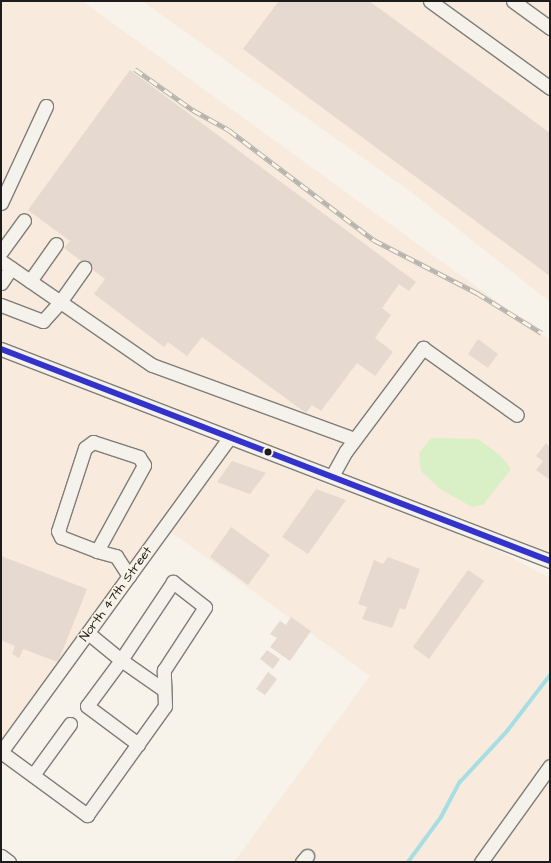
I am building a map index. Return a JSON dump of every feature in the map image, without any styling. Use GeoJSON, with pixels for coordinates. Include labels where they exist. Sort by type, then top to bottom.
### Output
{"type":"FeatureCollection","features":[{"type":"Feature","properties":{"kind":"street"},"geometry":{"type":"LineString","coordinates":[[430,1],[550,88]]}},
{"type":"Feature","properties":{"kind":"street"},"geometry":{"type":"LineString","coordinates":[[513,1],[550,28]]}},
{"type":"Feature","properties":{"kind":"street"},"geometry":{"type":"LineString","coordinates":[[1,202],[46,106]]}},
{"type":"Feature","properties":{"kind":"street"},"geometry":{"type":"LineString","coordinates":[[1,252],[24,220]]}},
{"type":"Feature","properties":{"kind":"street"},"geometry":{"type":"LineString","coordinates":[[30,281],[56,244]]}},
{"type":"Feature","properties":{"kind":"street"},"geometry":{"type":"LineString","coordinates":[[1,283],[6,264],[60,302],[165,371],[354,439]]}},
{"type":"Feature","properties":{"kind":"street"},"geometry":{"type":"LineString","coordinates":[[1,305],[43,321],[60,302],[84,268]]}},
{"type":"Feature","properties":{"kind":"street"},"geometry":{"type":"LineString","coordinates":[[332,476],[354,439],[423,348],[517,415]]}},
{"type":"Feature","properties":{"kind":"street"},"geometry":{"type":"LineString","coordinates":[[1,349],[550,561]]}},
{"type":"Feature","properties":{"kind":"street","name":"North 47th Street"},"geometry":{"type":"LineString","coordinates":[[1,752],[230,437]]}},
{"type":"Feature","properties":{"kind":"street"},"geometry":{"type":"LineString","coordinates":[[97,550],[144,465],[139,457],[93,442],[84,448],[58,531],[61,537],[97,550],[116,556],[129,576]]}},
{"type":"Feature","properties":{"kind":"street"},"geometry":{"type":"LineString","coordinates":[[1,752],[87,815],[138,744],[165,706],[164,670],[206,607],[173,582],[121,660],[87,706],[138,744]]}},
{"type":"Feature","properties":{"kind":"street"},"geometry":{"type":"LineString","coordinates":[[88,633],[121,660],[164,690]]}},
{"type":"Feature","properties":{"kind":"street"},"geometry":{"type":"LineString","coordinates":[[33,775],[70,724]]}},
{"type":"Feature","properties":{"kind":"street"},"geometry":{"type":"LineString","coordinates":[[481,862],[550,766]]}},
{"type":"Feature","properties":{"kind":"street"},"geometry":{"type":"LineString","coordinates":[[1,856],[9,862]]}},
{"type":"Feature","properties":{"kind":"shaded area"},"geometry":{"type":"Polygon","coordinates":[[[1,1],[82,1],[550,340],[550,560],[1,347],[1,1]]]}},
{"type":"Feature","properties":{"kind":"shaded area"},"geometry":{"type":"Polygon","coordinates":[[[142,1],[550,1],[550,302],[411,192],[142,1]]]}},
{"type":"Feature","properties":{"kind":"shaded area"},"geometry":{"type":"Polygon","coordinates":[[[1,354],[228,440],[1,746],[1,354]]]}},
{"type":"Feature","properties":{"kind":"shaded area"},"geometry":{"type":"Polygon","coordinates":[[[232,438],[457,529],[550,578],[550,862],[234,862],[370,676],[167,529],[232,438]]]}},
{"type":"Feature","properties":{"kind":"green space"},"geometry":{"type":"Polygon","coordinates":[[[431,438],[478,439],[501,456],[511,469],[483,505],[472,507],[440,489],[421,471],[419,453],[431,438]]]}},
{"type":"Feature","properties":{"kind":"building"},"geometry":{"type":"Polygon","coordinates":[[[279,1],[369,1],[550,133],[550,276],[243,49],[279,1]]]}},
{"type":"Feature","properties":{"kind":"building"},"geometry":{"type":"Polygon","coordinates":[[[130,70],[416,282],[409,291],[399,284],[382,308],[391,315],[375,338],[393,352],[375,376],[357,363],[321,411],[312,405],[306,413],[202,337],[187,356],[168,342],[164,347],[94,294],[105,279],[64,248],[70,241],[28,210],[130,70]]]}},
{"type":"Feature","properties":{"kind":"building"},"geometry":{"type":"Polygon","coordinates":[[[478,339],[498,354],[488,368],[468,354],[478,339]]]}},
{"type":"Feature","properties":{"kind":"building"},"geometry":{"type":"Polygon","coordinates":[[[546,443],[550,447],[550,480],[536,470],[543,461],[536,456],[546,443]]]}},
{"type":"Feature","properties":{"kind":"building"},"geometry":{"type":"Polygon","coordinates":[[[232,461],[266,473],[250,494],[217,482],[232,461]]]}},
{"type":"Feature","properties":{"kind":"building"},"geometry":{"type":"Polygon","coordinates":[[[316,489],[346,500],[308,554],[282,537],[316,489]]]}},
{"type":"Feature","properties":{"kind":"building"},"geometry":{"type":"Polygon","coordinates":[[[231,527],[270,555],[248,585],[210,557],[231,527]]]}},
{"type":"Feature","properties":{"kind":"building"},"geometry":{"type":"Polygon","coordinates":[[[1,556],[87,589],[58,662],[23,649],[19,658],[12,654],[15,646],[1,640],[1,556]]]}},
{"type":"Feature","properties":{"kind":"building"},"geometry":{"type":"Polygon","coordinates":[[[388,557],[420,569],[405,610],[400,608],[392,628],[362,619],[367,607],[358,604],[374,560],[383,564],[388,557]]]}},
{"type":"Feature","properties":{"kind":"building"},"geometry":{"type":"Polygon","coordinates":[[[468,570],[484,581],[429,659],[413,647],[468,570]]]}},
{"type":"Feature","properties":{"kind":"building"},"geometry":{"type":"Polygon","coordinates":[[[291,617],[311,631],[290,661],[270,647],[277,638],[270,634],[280,621],[286,625],[291,617]]]}},
{"type":"Feature","properties":{"kind":"building"},"geometry":{"type":"Polygon","coordinates":[[[267,650],[280,659],[273,669],[260,659],[267,650]]]}},
{"type":"Feature","properties":{"kind":"building"},"geometry":{"type":"Polygon","coordinates":[[[268,672],[277,679],[265,695],[256,689],[268,672]]]}},
{"type":"Feature","properties":{"kind":"waterway"},"geometry":{"type":"LineString","coordinates":[[408,862],[441,817],[460,782],[507,731],[550,675]]}},
{"type":"Feature","properties":{"kind":"railway"},"geometry":{"type":"LineString","coordinates":[[135,69],[193,110],[229,130],[374,240],[477,293],[542,333]]}},
{"type":"Feature","properties":{"kind":"transit line"},"geometry":{"type":"LineString","coordinates":[[1,349],[550,561]]}}]}
